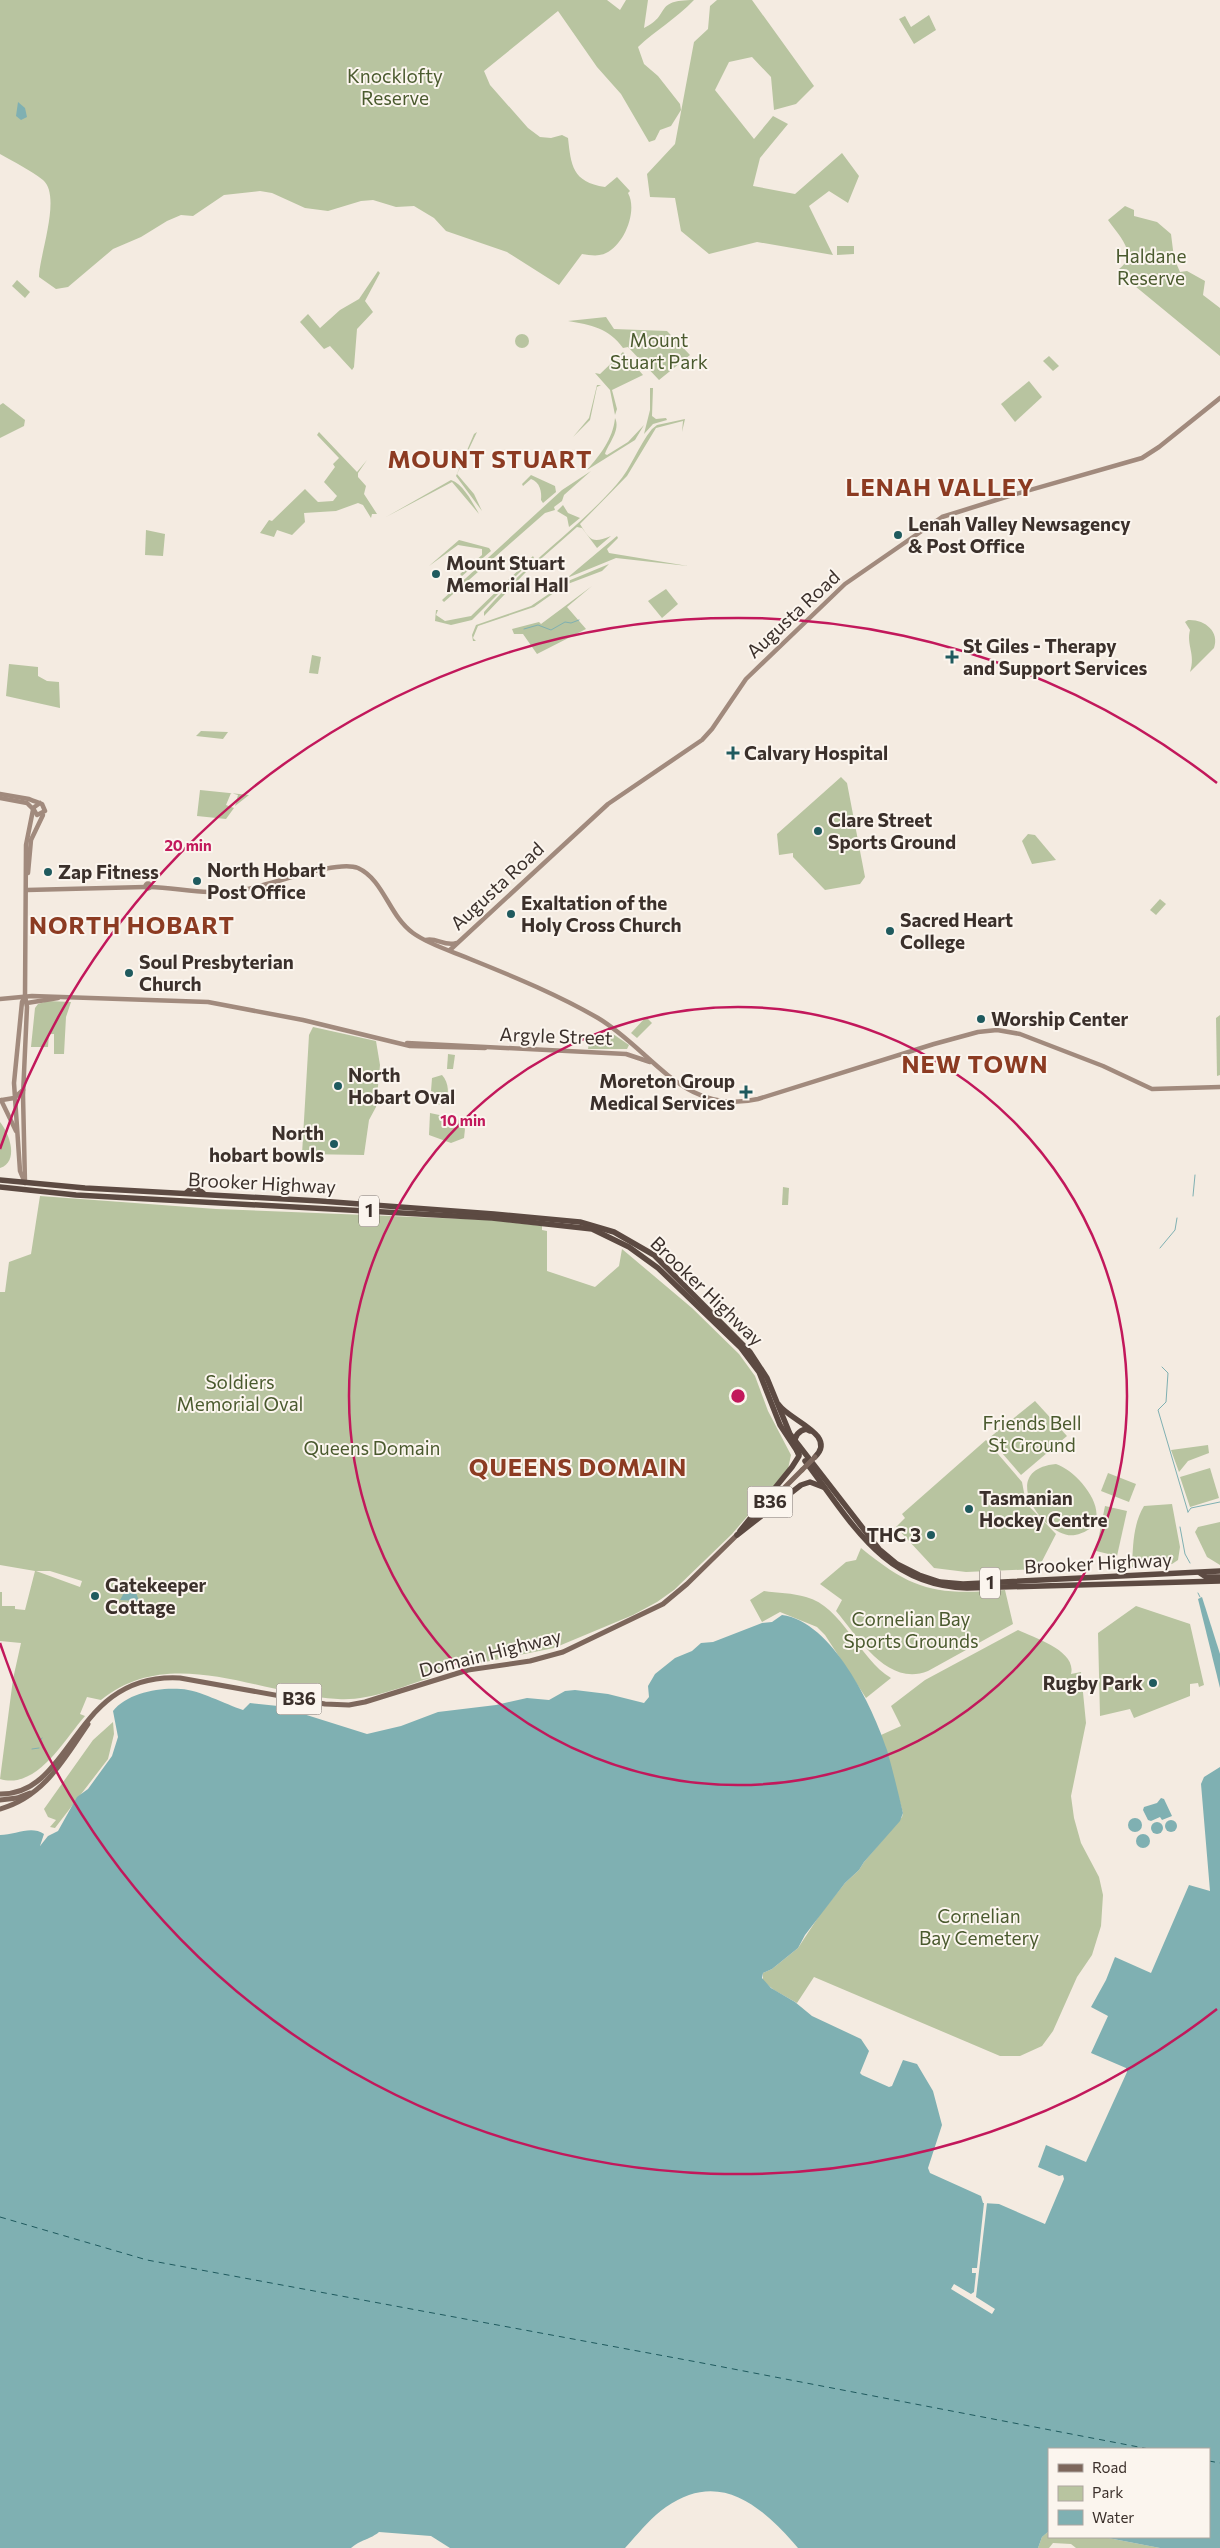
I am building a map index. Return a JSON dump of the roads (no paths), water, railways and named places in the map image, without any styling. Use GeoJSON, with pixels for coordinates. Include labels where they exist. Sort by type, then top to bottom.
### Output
{"type":"FeatureCollection","features":[{"type":"Feature","properties":{"kind":"highway"},"geometry":{"type":"LineString","coordinates":[[0,1180],[25,1183],[32,1187],[76,1195]]}},
{"type":"Feature","properties":{"kind":"highway"},"geometry":{"type":"LineString","coordinates":[[0,1186],[18,1186],[25,1183]]}},
{"type":"Feature","properties":{"kind":"highway","name":"Brooker Highway"},"geometry":{"type":"LineString","coordinates":[[25,1183],[186,1193],[194,1186],[204,1194],[580,1222],[614,1232],[638,1244],[662,1263],[747,1349],[762,1369],[773,1392],[782,1420],[796,1446],[833,1498],[850,1516]]}},
{"type":"Feature","properties":{"kind":"highway","name":"1"},"geometry":{"type":"LineString","coordinates":[[0,1186],[76,1195]]}},
{"type":"Feature","properties":{"kind":"highway","name":"Brooker Highway"},"geometry":{"type":"LineString","coordinates":[[76,1195],[485,1218],[584,1227],[611,1237],[652,1264],[676,1283],[754,1364],[764,1380],[780,1425],[864,1535],[893,1566],[926,1582],[958,1588],[1220,1581]]}},
{"type":"Feature","properties":{"kind":"highway"},"geometry":{"type":"LineString","coordinates":[[638,1244],[639,1250],[652,1264]]}},
{"type":"Feature","properties":{"kind":"highway"},"geometry":{"type":"LineString","coordinates":[[773,1392],[785,1413],[816,1433],[820,1445],[819,1452],[815,1457]]}},
{"type":"Feature","properties":{"kind":"highway"},"geometry":{"type":"LineString","coordinates":[[738,1535],[792,1468],[799,1456],[796,1437],[806,1429],[812,1432],[818,1445],[815,1457]]}},
{"type":"Feature","properties":{"kind":"highway"},"geometry":{"type":"LineString","coordinates":[[738,1535],[805,1483],[819,1485],[833,1498]]}},
{"type":"Feature","properties":{"kind":"highway","name":"Brooker Highway"},"geometry":{"type":"LineString","coordinates":[[864,1535],[897,1564],[919,1575],[949,1583],[1090,1579],[1220,1571]]}},
{"type":"Feature","properties":{"kind":"highway","name":"Brooker Highway"},"geometry":{"type":"LineString","coordinates":[[1200,1573],[1206,1577],[1220,1577]]}},
{"type":"Feature","properties":{"kind":"main road","name":"Augusta Road"},"geometry":{"type":"LineString","coordinates":[[450,950],[608,804],[702,740],[746,679],[850,580],[947,515],[1148,456],[1220,398]]}},
{"type":"Feature","properties":{"kind":"main road"},"geometry":{"type":"LineString","coordinates":[[0,794],[40,803],[45,807],[31,840],[27,890],[24,996],[18,1036],[14,1098],[20,1171],[25,1183]]}},
{"type":"Feature","properties":{"kind":"main road"},"geometry":{"type":"LineString","coordinates":[[0,798],[27,803],[37,815],[44,813]]}},
{"type":"Feature","properties":{"kind":"main road"},"geometry":{"type":"LineString","coordinates":[[28,873],[27,838],[33,809],[35,804],[40,803]]}},
{"type":"Feature","properties":{"kind":"main road"},"geometry":{"type":"LineString","coordinates":[[27,890],[148,887],[236,892],[336,866],[354,867],[365,872],[372,879],[404,926],[426,940],[553,994],[602,1020],[633,1042],[677,1084],[692,1092],[725,1100],[744,1102],[804,1086],[943,1041],[978,1032],[997,1030],[1020,1034],[1086,1059],[1152,1088],[1220,1087]]}},
{"type":"Feature","properties":{"kind":"main road"},"geometry":{"type":"LineString","coordinates":[[426,940],[430,939],[450,944],[461,940]]}},
{"type":"Feature","properties":{"kind":"main road"},"geometry":{"type":"LineString","coordinates":[[460,954],[458,949],[461,940]]}},
{"type":"Feature","properties":{"kind":"main road"},"geometry":{"type":"LineString","coordinates":[[24,996],[27,1003],[23,1088],[25,1156],[29,1178],[35,1184]]}},
{"type":"Feature","properties":{"kind":"main road","name":"Argyle Street"},"geometry":{"type":"LineString","coordinates":[[0,999],[24,996],[62,996],[208,1002],[305,1020],[406,1043],[626,1054],[654,1063]]}},
{"type":"Feature","properties":{"kind":"main road"},"geometry":{"type":"LineString","coordinates":[[27,1003],[62,996]]}},
{"type":"Feature","properties":{"kind":"main road"},"geometry":{"type":"LineString","coordinates":[[626,1054],[633,1042]]}},
{"type":"Feature","properties":{"kind":"main road","name":"Argyle Street"},"geometry":{"type":"LineString","coordinates":[[626,1054],[640,1050]]}},
{"type":"Feature","properties":{"kind":"main road"},"geometry":{"type":"LineString","coordinates":[[18,1137],[1,1100],[14,1098],[23,1088]]}},
{"type":"Feature","properties":{"kind":"main road"},"geometry":{"type":"LineString","coordinates":[[19,1148],[25,1156]]}},
{"type":"Feature","properties":{"kind":"main road"},"geometry":{"type":"LineString","coordinates":[[20,1164],[25,1156]]}},
{"type":"Feature","properties":{"kind":"main road"},"geometry":{"type":"LineString","coordinates":[[25,1183],[26,1164]]}},
{"type":"Feature","properties":{"kind":"main road"},"geometry":{"type":"LineString","coordinates":[[9,1181],[17,1178],[20,1171]]}},
{"type":"Feature","properties":{"kind":"main road","name":"Domain Highway"},"geometry":{"type":"LineString","coordinates":[[0,1797],[35,1784],[102,1703],[118,1691],[138,1683],[159,1678],[187,1678],[325,1704],[349,1705],[365,1702],[468,1670],[540,1659],[563,1652],[658,1608],[687,1584],[738,1535],[815,1457]]}},
{"type":"Feature","properties":{"kind":"main road","name":"Domain Highway"},"geometry":{"type":"LineString","coordinates":[[0,1809],[17,1803],[38,1791],[50,1778],[104,1705],[138,1683]]}},
{"type":"Feature","properties":{"kind":"main road","name":"Domain Highway"},"geometry":{"type":"LineString","coordinates":[[0,1797],[17,1798],[32,1792],[44,1782],[64,1759]]}},
{"type":"Feature","properties":{"kind":"water"},"geometry":{"type":"Polygon","coordinates":[[[18,102],[25,108],[27,117],[21,120],[16,116],[18,102]]]}},
{"type":"Feature","properties":{"kind":"water"},"geometry":{"type":"Polygon","coordinates":[[[132,1581],[139,1601],[120,1600],[130,1582],[132,1581]]]}},
{"type":"Feature","properties":{"kind":"water"},"geometry":{"type":"Polygon","coordinates":[[[1202,1597],[1220,1654],[1220,1688],[1198,1599],[1202,1597]]]}},
{"type":"Feature","properties":{"kind":"water"},"geometry":{"type":"Polygon","coordinates":[[[782,1615],[800,1621],[818,1633],[834,1649],[848,1669],[861,1690],[881,1732],[903,1813],[900,1821],[859,1870],[845,1883],[805,1935],[798,1948],[772,1969],[763,1973],[762,1978],[771,1988],[795,2002],[812,2016],[861,2039],[869,2051],[860,2073],[862,2075],[889,2087],[892,2086],[903,2060],[917,2064],[933,2091],[942,2125],[928,2168],[930,2173],[981,2196],[983,2203],[999,2204],[1045,2224],[1064,2179],[1063,2175],[1059,2176],[1038,2167],[1046,2145],[1086,2162],[1127,2072],[1126,2068],[1091,2053],[1108,2016],[1091,2007],[1106,1980],[1115,1957],[1151,1973],[1189,1885],[1210,1891],[1201,1784],[1204,1777],[1220,1767],[1220,2548],[1160,2548],[1108,2538],[1210,2538],[1210,2448],[1048,2448],[1048,2532],[1042,2537],[1038,2548],[798,2548],[770,2519],[755,2507],[739,2498],[722,2492],[704,2491],[686,2496],[660,2511],[625,2548],[450,2548],[431,2536],[379,2532],[351,2548],[0,2548],[0,1835],[28,1830],[39,1831],[44,1834],[40,1846],[48,1836],[58,1831],[77,1797],[88,1789],[112,1756],[118,1737],[113,1711],[126,1700],[144,1692],[163,1689],[188,1690],[243,1710],[250,1703],[278,1706],[367,1734],[401,1726],[438,1712],[496,1705],[527,1698],[549,1700],[565,1691],[575,1690],[608,1694],[644,1703],[649,1697],[648,1686],[655,1674],[675,1658],[692,1651],[701,1643],[713,1642],[762,1623],[772,1622],[782,1615]]]}},
{"type":"Feature","properties":{"kind":"water"},"geometry":{"type":"Polygon","coordinates":[[[1161,1798],[1164,1799],[1172,1816],[1162,1820],[1160,1817],[1151,1821],[1148,1820],[1143,1810],[1144,1807],[1157,1803],[1161,1798]]]}},
{"type":"Feature","properties":{"kind":"water"},"geometry":{"type":"Polygon","coordinates":[[[1132,1818],[1138,1818],[1142,1825],[1138,1832],[1132,1832],[1128,1828],[1128,1822],[1132,1818]]]}},
{"type":"Feature","properties":{"kind":"water"},"geometry":{"type":"Polygon","coordinates":[[[1173,1820],[1176,1821],[1176,1831],[1169,1832],[1166,1831],[1165,1824],[1166,1821],[1173,1820]]]}},
{"type":"Feature","properties":{"kind":"water"},"geometry":{"type":"Polygon","coordinates":[[[1159,1822],[1162,1823],[1162,1833],[1155,1834],[1152,1833],[1151,1826],[1152,1823],[1159,1822]]]}},
{"type":"Feature","properties":{"kind":"water"},"geometry":{"type":"Polygon","coordinates":[[[1140,1834],[1146,1834],[1150,1841],[1146,1848],[1140,1848],[1136,1844],[1136,1838],[1140,1834]]]}},
{"type":"Feature","properties":{"kind":"waterway"},"geometry":{"type":"LineString","coordinates":[[524,629],[538,625],[551,630],[565,622],[571,623],[579,620]]}},
{"type":"Feature","properties":{"kind":"waterway"},"geometry":{"type":"LineString","coordinates":[[1193,1196],[1195,1175]]}},
{"type":"Feature","properties":{"kind":"waterway"},"geometry":{"type":"LineString","coordinates":[[1160,1248],[1175,1230],[1177,1218]]}},
{"type":"Feature","properties":{"kind":"waterway"},"geometry":{"type":"LineString","coordinates":[[1162,1367],[1168,1373],[1166,1402],[1158,1410],[1188,1512]]}},
{"type":"Feature","properties":{"kind":"waterway"},"geometry":{"type":"LineString","coordinates":[[1188,1512],[1191,1508],[1220,1502]]}},
{"type":"Feature","properties":{"kind":"waterway"},"geometry":{"type":"LineString","coordinates":[[1180,1527],[1185,1554],[1190,1563]]}},
{"type":"Feature","properties":{"kind":"waterway"},"geometry":{"type":"LineString","coordinates":[[1198,1593],[1200,1597]]}},
{"type":"Feature","properties":{"kind":"waterway"},"geometry":{"type":"LineString","coordinates":[[32,1749],[39,1748]]}},
{"type":"Feature","properties":{"kind":"place","name":"Lenah Valley Newsagency & Post Office"},"geometry":{"type":"Point","coordinates":[898,535]}},
{"type":"Feature","properties":{"kind":"place","name":"Mount Stuart Memorial Hall"},"geometry":{"type":"Point","coordinates":[436,574]}},
{"type":"Feature","properties":{"kind":"place","name":"St Giles - Therapy and Support Services"},"geometry":{"type":"Point","coordinates":[952,657]}},
{"type":"Feature","properties":{"kind":"place","name":"Calvary Hospital"},"geometry":{"type":"Point","coordinates":[733,753]}},
{"type":"Feature","properties":{"kind":"place","name":"Clare Street Sports Ground"},"geometry":{"type":"Point","coordinates":[818,831]}},
{"type":"Feature","properties":{"kind":"place","name":"Zap Fitness"},"geometry":{"type":"Point","coordinates":[48,872]}},
{"type":"Feature","properties":{"kind":"place","name":"North Hobart Post Office"},"geometry":{"type":"Point","coordinates":[197,881]}},
{"type":"Feature","properties":{"kind":"place","name":"Exaltation of the Holy Cross Church"},"geometry":{"type":"Point","coordinates":[511,914]}},
{"type":"Feature","properties":{"kind":"place","name":"Sacred Heart College"},"geometry":{"type":"Point","coordinates":[890,931]}},
{"type":"Feature","properties":{"kind":"place","name":"Soul Presbyterian Church"},"geometry":{"type":"Point","coordinates":[129,973]}},
{"type":"Feature","properties":{"kind":"place","name":"Worship Center"},"geometry":{"type":"Point","coordinates":[981,1019]}},
{"type":"Feature","properties":{"kind":"place","name":"North Hobart Oval"},"geometry":{"type":"Point","coordinates":[338,1086]}},
{"type":"Feature","properties":{"kind":"place","name":"Moreton Group Medical Services"},"geometry":{"type":"Point","coordinates":[746,1092]}},
{"type":"Feature","properties":{"kind":"place","name":"North hobart bowls"},"geometry":{"type":"Point","coordinates":[334,1144]}},
{"type":"Feature","properties":{"kind":"place","name":"Tasmanian Hockey Centre"},"geometry":{"type":"Point","coordinates":[969,1509]}},
{"type":"Feature","properties":{"kind":"place","name":"THC 3"},"geometry":{"type":"Point","coordinates":[931,1535]}},
{"type":"Feature","properties":{"kind":"place","name":"Gatekeeper Cottage"},"geometry":{"type":"Point","coordinates":[95,1596]}},
{"type":"Feature","properties":{"kind":"place","name":"Rugby Park"},"geometry":{"type":"Point","coordinates":[1153,1683]}},
{"type":"Feature","properties":{"kind":"district","name":"MOUNT STUART"},"geometry":{"type":"Point","coordinates":[490,460]}},
{"type":"Feature","properties":{"kind":"district","name":"LENAH VALLEY"},"geometry":{"type":"Point","coordinates":[940,488]}},
{"type":"Feature","properties":{"kind":"district","name":"NORTH HOBART"},"geometry":{"type":"Point","coordinates":[132,926]}},
{"type":"Feature","properties":{"kind":"district","name":"NEW TOWN"},"geometry":{"type":"Point","coordinates":[975,1065]}},
{"type":"Feature","properties":{"kind":"district","name":"QUEENS DOMAIN"},"geometry":{"type":"Point","coordinates":[578,1468]}},
{"type":"Feature","properties":{"kind":"park label","name":"Knocklofty Reserve"},"geometry":{"type":"Point","coordinates":[395,87]}},
{"type":"Feature","properties":{"kind":"park label","name":"Haldane Reserve"},"geometry":{"type":"Point","coordinates":[1151,267]}},
{"type":"Feature","properties":{"kind":"park label","name":"Mount Stuart Park"},"geometry":{"type":"Point","coordinates":[659,351]}},
{"type":"Feature","properties":{"kind":"park label","name":"Soldiers Memorial Oval"},"geometry":{"type":"Point","coordinates":[240,1393]}},
{"type":"Feature","properties":{"kind":"park label","name":"Friends Bell St Ground"},"geometry":{"type":"Point","coordinates":[1032,1434]}},
{"type":"Feature","properties":{"kind":"park label","name":"Queens Domain"},"geometry":{"type":"Point","coordinates":[372,1448]}},
{"type":"Feature","properties":{"kind":"park label","name":"Cornelian Bay Sports Grounds"},"geometry":{"type":"Point","coordinates":[911,1630]}},
{"type":"Feature","properties":{"kind":"park label","name":"Cornelian Bay Cemetery"},"geometry":{"type":"Point","coordinates":[979,1927]}}]}
